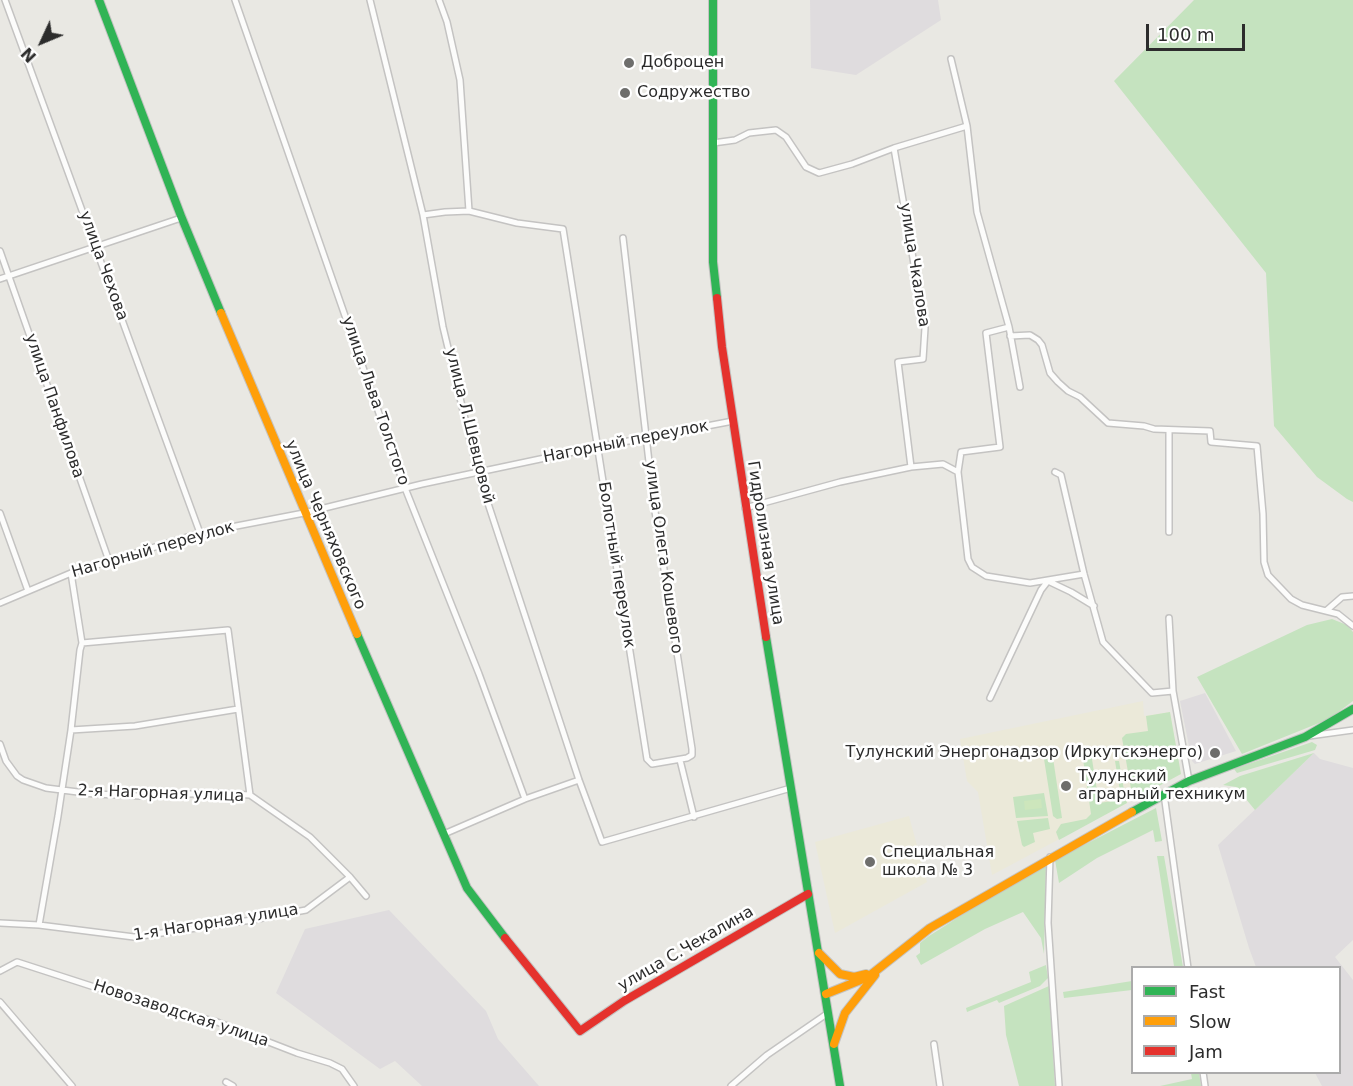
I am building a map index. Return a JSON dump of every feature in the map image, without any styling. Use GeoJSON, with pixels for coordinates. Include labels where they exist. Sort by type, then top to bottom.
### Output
{"type":"FeatureCollection","features":[{"type":"Feature","properties":{"kind":"main road","name":"улица Черняховского"},"geometry":{"type":"LineString","coordinates":[[99,0],[181,218],[304,513],[467,888],[580,1031]]}},
{"type":"Feature","properties":{"kind":"main road","name":"Гидролизная улица"},"geometry":{"type":"LineString","coordinates":[[712,0],[713,262],[722,347],[840,1086]]}},
{"type":"Feature","properties":{"kind":"main road"},"geometry":{"type":"LineString","coordinates":[[826,994],[862,980],[930,928],[1050,857],[1164,794],[1189,781],[1305,737],[1353,708]]}},
{"type":"Feature","properties":{"kind":"main road","name":"улица С.Чекалина"},"geometry":{"type":"LineString","coordinates":[[580,1031],[634,995],[808,894]]}},
{"type":"Feature","properties":{"kind":"main road"},"geometry":{"type":"LineString","coordinates":[[819,953],[833,969],[846,976],[854,977],[876,970]]}},
{"type":"Feature","properties":{"kind":"main road"},"geometry":{"type":"LineString","coordinates":[[834,1045],[843,1018],[852,1002],[889,960]]}},
{"type":"Feature","properties":{"kind":"street","name":"улица Чехова"},"geometry":{"type":"LineString","coordinates":[[5,0],[200,533]]}},
{"type":"Feature","properties":{"kind":"street","name":"улица Льва Толстого"},"geometry":{"type":"LineString","coordinates":[[235,0],[405,488],[479,674],[525,799]]}},
{"type":"Feature","properties":{"kind":"street","name":"улица Л.Шевцовой"},"geometry":{"type":"LineString","coordinates":[[370,0],[423,215],[444,327],[478,473],[579,780],[602,842],[694,817]]}},
{"type":"Feature","properties":{"kind":"street"},"geometry":{"type":"LineString","coordinates":[[423,215],[469,211],[460,80],[439,0]]}},
{"type":"Feature","properties":{"kind":"street"},"geometry":{"type":"LineString","coordinates":[[951,59],[967,126],[977,212],[1009,327],[1020,387]]}},
{"type":"Feature","properties":{"kind":"street"},"geometry":{"type":"LineString","coordinates":[[713,143],[735,140],[749,132],[776,130],[786,137],[806,167],[819,173],[967,126]]}},
{"type":"Feature","properties":{"kind":"street","name":"улица Чкалова"},"geometry":{"type":"LineString","coordinates":[[894,148],[925,328],[923,358],[898,362],[911,467]]}},
{"type":"Feature","properties":{"kind":"street","name":"Болотный переулок"},"geometry":{"type":"LineString","coordinates":[[469,211],[517,223],[563,229],[647,759],[652,764],[680,760]]}},
{"type":"Feature","properties":{"kind":"street"},"geometry":{"type":"LineString","coordinates":[[0,279],[181,218]]}},
{"type":"Feature","properties":{"kind":"street","name":"улица Олега Кошевого"},"geometry":{"type":"LineString","coordinates":[[623,238],[654,505],[693,749],[690,757],[680,760]]}},
{"type":"Feature","properties":{"kind":"street","name":"улица Панфилова"},"geometry":{"type":"LineString","coordinates":[[0,251],[109,561]]}},
{"type":"Feature","properties":{"kind":"street"},"geometry":{"type":"LineString","coordinates":[[1009,327],[986,333],[1000,447],[962,452],[958,472],[966,552],[972,567],[978,572],[995,578],[1030,583],[1083,574]]}},
{"type":"Feature","properties":{"kind":"street"},"geometry":{"type":"LineString","coordinates":[[1010,336],[1030,335],[1038,340],[1042,345],[1050,373],[1104,420],[1113,424],[1154,429],[1210,430],[1211,442],[1257,446],[1263,514],[1264,562],[1268,575],[1291,599],[1302,605],[1327,610],[1342,616],[1353,626]]}},
{"type":"Feature","properties":{"kind":"street","name":"Нагорный переулок"},"geometry":{"type":"LineString","coordinates":[[0,603],[71,573],[200,533],[304,513],[405,488],[597,447],[733,421]]}},
{"type":"Feature","properties":{"kind":"street"},"geometry":{"type":"LineString","coordinates":[[1168,532],[1169,430]]}},
{"type":"Feature","properties":{"kind":"street"},"geometry":{"type":"LineString","coordinates":[[746,508],[840,482],[911,467],[943,464],[958,472]]}},
{"type":"Feature","properties":{"kind":"street"},"geometry":{"type":"LineString","coordinates":[[1055,472],[1061,475],[1083,574],[1101,637],[1112,654],[1152,693],[1173,691]]}},
{"type":"Feature","properties":{"kind":"street"},"geometry":{"type":"LineString","coordinates":[[0,513],[28,591]]}},
{"type":"Feature","properties":{"kind":"street"},"geometry":{"type":"LineString","coordinates":[[39,925],[62,790],[82,643],[71,573]]}},
{"type":"Feature","properties":{"kind":"street"},"geometry":{"type":"LineString","coordinates":[[1048,581],[1094,607]]}},
{"type":"Feature","properties":{"kind":"street"},"geometry":{"type":"LineString","coordinates":[[990,698],[1041,590],[1048,581]]}},
{"type":"Feature","properties":{"kind":"street"},"geometry":{"type":"LineString","coordinates":[[1327,610],[1342,597],[1353,596]]}},
{"type":"Feature","properties":{"kind":"street"},"geometry":{"type":"LineString","coordinates":[[1169,618],[1173,691],[1189,781]]}},
{"type":"Feature","properties":{"kind":"street"},"geometry":{"type":"LineString","coordinates":[[82,643],[228,630],[250,795]]}},
{"type":"Feature","properties":{"kind":"street"},"geometry":{"type":"LineString","coordinates":[[71,730],[135,726],[238,709]]}},
{"type":"Feature","properties":{"kind":"street"},"geometry":{"type":"LineString","coordinates":[[1305,737],[1353,730]]}},
{"type":"Feature","properties":{"kind":"street","name":"2-я Нагорная улица"},"geometry":{"type":"LineString","coordinates":[[0,744],[6,760],[17,776],[39,786],[140,796],[214,793],[250,795],[310,837],[366,896]]}},
{"type":"Feature","properties":{"kind":"street"},"geometry":{"type":"LineString","coordinates":[[680,760],[694,817],[791,788]]}},
{"type":"Feature","properties":{"kind":"street"},"geometry":{"type":"LineString","coordinates":[[444,834],[525,799],[579,780]]}},
{"type":"Feature","properties":{"kind":"street"},"geometry":{"type":"LineString","coordinates":[[1164,794],[1188,966]]}},
{"type":"Feature","properties":{"kind":"street"},"geometry":{"type":"LineString","coordinates":[[1050,857],[1048,923],[1059,1086]]}},
{"type":"Feature","properties":{"kind":"street","name":"1-я Нагорная улица"},"geometry":{"type":"LineString","coordinates":[[0,923],[39,925],[134,937],[306,910],[350,877]]}},
{"type":"Feature","properties":{"kind":"street","name":"Новозаводская улица"},"geometry":{"type":"LineString","coordinates":[[0,971],[17,962],[150,1005],[217,1023],[330,1063],[342,1069],[354,1086]]}},
{"type":"Feature","properties":{"kind":"street"},"geometry":{"type":"LineString","coordinates":[[0,1002],[72,1086]]}},
{"type":"Feature","properties":{"kind":"street"},"geometry":{"type":"LineString","coordinates":[[731,1086],[767,1055],[828,1012]]}},
{"type":"Feature","properties":{"kind":"street"},"geometry":{"type":"LineString","coordinates":[[933,1044],[940,1086]]}},
{"type":"Feature","properties":{"kind":"street"},"geometry":{"type":"LineString","coordinates":[[226,1082],[233,1086]]}},
{"type":"Feature","properties":{"kind":"shaded area"},"geometry":{"type":"Polygon","coordinates":[[[810,0],[938,0],[941,20],[856,75],[811,68],[810,0]]]}},
{"type":"Feature","properties":{"kind":"shaded area"},"geometry":{"type":"Polygon","coordinates":[[[1205,693],[1236,751],[1195,764],[1192,761],[1180,701],[1205,693]]]}},
{"type":"Feature","properties":{"kind":"shaded area","name":"Тулунский аграрный техникум"},"geometry":{"type":"Polygon","coordinates":[[[1143,701],[1144,716],[1170,712],[1181,774],[992,875],[978,792],[967,781],[960,739],[1143,701]]]}},
{"type":"Feature","properties":{"kind":"shaded area"},"geometry":{"type":"Polygon","coordinates":[[[1314,753],[1320,759],[1353,768],[1353,940],[1335,957],[1353,980],[1353,1086],[1322,1086],[1316,1074],[1341,1074],[1341,966],[1256,966],[1218,845],[1314,753]]]}},
{"type":"Feature","properties":{"kind":"shaded area","name":"Специальная школа № 3"},"geometry":{"type":"Polygon","coordinates":[[[909,816],[927,882],[835,933],[815,842],[909,816]]]}},
{"type":"Feature","properties":{"kind":"shaded area"},"geometry":{"type":"Polygon","coordinates":[[[389,910],[486,1011],[498,1039],[539,1086],[422,1086],[395,1061],[380,1069],[276,993],[305,929],[389,910]]]}},
{"type":"Feature","properties":{"kind":"green space"},"geometry":{"type":"Polygon","coordinates":[[[1194,0],[1353,0],[1353,502],[1317,477],[1274,426],[1266,273],[1114,81],[1194,0]]]}},
{"type":"Feature","properties":{"kind":"green space"},"geometry":{"type":"Polygon","coordinates":[[[1332,619],[1347,625],[1353,632],[1353,701],[1329,719],[1242,754],[1197,677],[1307,625],[1332,619]]]}},
{"type":"Feature","properties":{"kind":"green space"},"geometry":{"type":"Polygon","coordinates":[[[1170,712],[1181,774],[1133,800],[1122,738],[1126,734],[1148,731],[1146,716],[1170,712]]]}},
{"type":"Feature","properties":{"kind":"green space"},"geometry":{"type":"Polygon","coordinates":[[[1312,742],[1317,745],[1315,750],[1237,773],[1234,769],[1312,742]]]}},
{"type":"Feature","properties":{"kind":"green space"},"geometry":{"type":"Polygon","coordinates":[[[1091,753],[1099,803],[1126,799],[1127,803],[1059,840],[1056,832],[1061,824],[1086,819],[1091,814],[1083,759],[1079,759],[1079,755],[1091,753]]]}},
{"type":"Feature","properties":{"kind":"green space"},"geometry":{"type":"Polygon","coordinates":[[[1314,753],[1255,810],[1236,787],[1223,785],[1240,776],[1314,753]]]}},
{"type":"Feature","properties":{"kind":"green space"},"geometry":{"type":"Polygon","coordinates":[[[1053,758],[1062,818],[1057,819],[1053,816],[1044,759],[1053,758]]]}},
{"type":"Feature","properties":{"kind":"green space"},"geometry":{"type":"Polygon","coordinates":[[[1115,761],[1119,761],[1125,796],[1121,797],[1115,761]]]}},
{"type":"Feature","properties":{"kind":"green space"},"geometry":{"type":"Polygon","coordinates":[[[1044,793],[1048,816],[1016,818],[1013,797],[1044,793]]]}},
{"type":"Feature","properties":{"kind":"green space"},"geometry":{"type":"Polygon","coordinates":[[[1041,799],[1042,808],[1025,810],[1024,801],[1041,799]]]}},
{"type":"Feature","properties":{"kind":"green space"},"geometry":{"type":"Polygon","coordinates":[[[1156,808],[1162,841],[1155,842],[1153,830],[1097,858],[1059,883],[1055,860],[1156,808]]]}},
{"type":"Feature","properties":{"kind":"green space"},"geometry":{"type":"Polygon","coordinates":[[[1048,818],[1050,829],[1033,833],[1035,842],[1024,847],[1017,821],[1048,818]]]}},
{"type":"Feature","properties":{"kind":"green space"},"geometry":{"type":"Polygon","coordinates":[[[1157,856],[1164,856],[1183,966],[1174,966],[1157,856]]]}},
{"type":"Feature","properties":{"kind":"green space"},"geometry":{"type":"Polygon","coordinates":[[[1046,865],[1044,954],[1041,938],[1023,912],[985,929],[921,965],[916,956],[920,953],[920,943],[995,894],[1046,865]]]}},
{"type":"Feature","properties":{"kind":"green space"},"geometry":{"type":"Polygon","coordinates":[[[1046,965],[1048,978],[1040,986],[999,1003],[997,1000],[967,1012],[966,1008],[1031,982],[1029,972],[1046,965]]]}},
{"type":"Feature","properties":{"kind":"green space"},"geometry":{"type":"Polygon","coordinates":[[[1131,981],[1131,990],[1064,998],[1063,992],[1131,981]]]}},
{"type":"Feature","properties":{"kind":"green space"},"geometry":{"type":"Polygon","coordinates":[[[1049,986],[1055,1086],[1019,1086],[1006,1035],[1004,1006],[1049,986]]]}},
{"type":"Feature","properties":{"kind":"green space"},"geometry":{"type":"Polygon","coordinates":[[[1191,1074],[1199,1074],[1201,1086],[1160,1086],[1192,1079],[1191,1074]]]}},
{"type":"Feature","properties":{"kind":"traffic: fast"},"geometry":{"type":"LineString","coordinates":[[99,0],[181,216],[221,313]]}},
{"type":"Feature","properties":{"kind":"traffic: fast"},"geometry":{"type":"LineString","coordinates":[[713,0],[713,262],[717,298]]}},
{"type":"Feature","properties":{"kind":"traffic: fast"},"geometry":{"type":"LineString","coordinates":[[357,634],[467,888],[505,938]]}},
{"type":"Feature","properties":{"kind":"traffic: fast"},"geometry":{"type":"LineString","coordinates":[[766,637],[840,1086]]}},
{"type":"Feature","properties":{"kind":"traffic: fast"},"geometry":{"type":"LineString","coordinates":[[1132,812],[1189,781],[1305,737],[1353,709]]}},
{"type":"Feature","properties":{"kind":"traffic: slow"},"geometry":{"type":"LineString","coordinates":[[221,313],[357,634]]}},
{"type":"Feature","properties":{"kind":"traffic: slow"},"geometry":{"type":"LineString","coordinates":[[826,994],[868,977],[930,928],[1132,812]]}},
{"type":"Feature","properties":{"kind":"traffic: slow"},"geometry":{"type":"LineString","coordinates":[[819,953],[840,974],[854,977],[866,974]]}},
{"type":"Feature","properties":{"kind":"traffic: slow"},"geometry":{"type":"LineString","coordinates":[[834,1044],[845,1013],[875,975]]}},
{"type":"Feature","properties":{"kind":"traffic: jam"},"geometry":{"type":"LineString","coordinates":[[717,298],[722,347],[766,637]]}},
{"type":"Feature","properties":{"kind":"traffic: jam"},"geometry":{"type":"LineString","coordinates":[[505,938],[580,1031],[624,1001],[808,894]]}},
{"type":"Feature","properties":{"kind":"place","name":"Доброцен"},"geometry":{"type":"Point","coordinates":[629,63]}},
{"type":"Feature","properties":{"kind":"place","name":"Содружество"},"geometry":{"type":"Point","coordinates":[625,93]}},
{"type":"Feature","properties":{"kind":"place","name":"Тулунский Энергонадзор (Иркутскэнерго)"},"geometry":{"type":"Point","coordinates":[1215,753]}},
{"type":"Feature","properties":{"kind":"place","name":"Тулунский аграрный техникум"},"geometry":{"type":"Point","coordinates":[1066,786]}},
{"type":"Feature","properties":{"kind":"place","name":"Специальная школа № 3"},"geometry":{"type":"Point","coordinates":[870,862]}}]}
